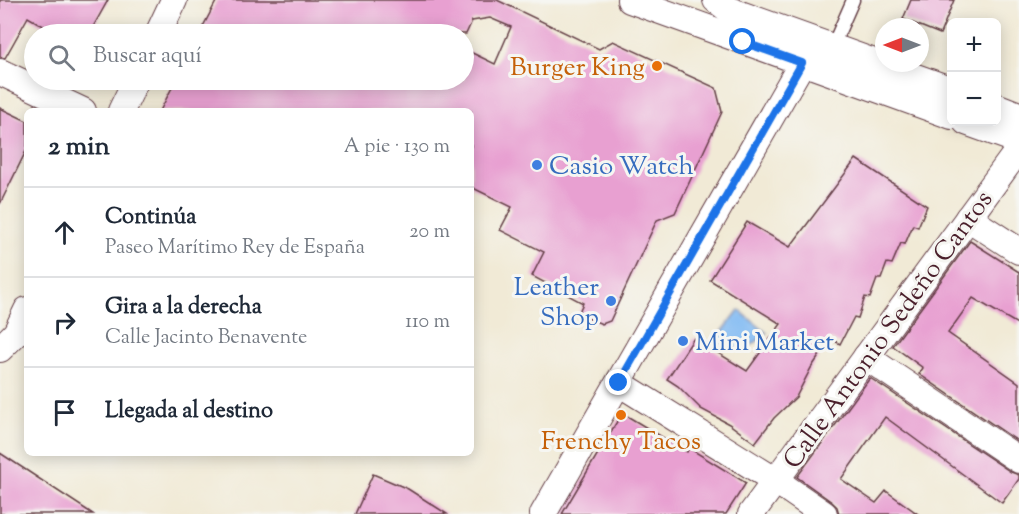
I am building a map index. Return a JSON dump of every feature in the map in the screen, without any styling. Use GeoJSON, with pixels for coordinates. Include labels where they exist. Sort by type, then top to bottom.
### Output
{"type":"FeatureCollection","features":[{"type":"Feature","properties":{"kind":"street"},"geometry":{"type":"LineString","coordinates":[[163,24],[174,0]]}},
{"type":"Feature","properties":{"kind":"street"},"geometry":{"type":"LineString","coordinates":[[630,0],[947,115]]}},
{"type":"Feature","properties":{"kind":"street"},"geometry":{"type":"LineString","coordinates":[[716,0],[729,10],[947,89]]}},
{"type":"Feature","properties":{"kind":"street"},"geometry":{"type":"LineString","coordinates":[[543,514],[619,383],[812,67]]}},
{"type":"Feature","properties":{"kind":"street"},"geometry":{"type":"LineString","coordinates":[[0,72],[24,83]]}},
{"type":"Feature","properties":{"kind":"street"},"geometry":{"type":"LineString","coordinates":[[38,90],[77,108]]}},
{"type":"Feature","properties":{"kind":"street"},"geometry":{"type":"LineString","coordinates":[[122,108],[131,90]]}},
{"type":"Feature","properties":{"kind":"street"},"geometry":{"type":"LineString","coordinates":[[1001,108],[1019,115]]}},
{"type":"Feature","properties":{"kind":"street"},"geometry":{"type":"LineString","coordinates":[[977,126],[1019,141]]}},
{"type":"Feature","properties":{"kind":"street","name":"Calle Antonio Sedeño Cantos"},"geometry":{"type":"LineString","coordinates":[[751,514],[1019,149]]}},
{"type":"Feature","properties":{"kind":"street"},"geometry":{"type":"LineString","coordinates":[[968,219],[1019,251]]}},
{"type":"Feature","properties":{"kind":"street"},"geometry":{"type":"LineString","coordinates":[[14,340],[24,317]]}},
{"type":"Feature","properties":{"kind":"street"},"geometry":{"type":"LineString","coordinates":[[866,357],[1019,460]]}},
{"type":"Feature","properties":{"kind":"street"},"geometry":{"type":"LineString","coordinates":[[619,383],[776,480],[824,514]]}},
{"type":"Feature","properties":{"kind":"lane"},"geometry":{"type":"LineString","coordinates":[[812,67],[833,47],[853,0]]}},
{"type":"Feature","properties":{"kind":"water"},"geometry":{"type":"Polygon","coordinates":[[[739,310],[767,333],[755,343],[743,348],[731,347],[716,340],[739,310]]]}},
{"type":"Feature","properties":{"kind":"building"},"geometry":{"type":"Polygon","coordinates":[[[0,0],[108,0],[95,24],[40,24],[28,17],[5,58],[0,57],[0,0]]]}},
{"type":"Feature","properties":{"kind":"building"},"geometry":{"type":"Polygon","coordinates":[[[217,0],[497,0],[599,49],[613,41],[716,88],[722,112],[675,213],[657,220],[610,321],[602,324],[578,314],[583,303],[532,276],[544,252],[500,230],[512,207],[474,188],[474,108],[162,108],[171,90],[474,90],[474,54],[495,64],[511,27],[490,18],[472,21],[471,24],[204,24],[217,0]]]}},
{"type":"Feature","properties":{"kind":"building"},"geometry":{"type":"Polygon","coordinates":[[[911,0],[954,0],[940,34],[929,30],[929,18],[903,18],[911,0]]]}},
{"type":"Feature","properties":{"kind":"building"},"geometry":{"type":"Polygon","coordinates":[[[0,108],[24,120],[24,155],[0,204],[0,108]]]}},
{"type":"Feature","properties":{"kind":"building"},"geometry":{"type":"Polygon","coordinates":[[[856,159],[927,206],[918,227],[913,225],[905,244],[901,243],[892,264],[887,263],[881,279],[877,279],[870,298],[865,297],[858,318],[854,317],[840,344],[831,339],[811,368],[796,397],[774,418],[755,443],[729,424],[701,409],[678,386],[667,379],[694,338],[747,371],[781,324],[710,280],[747,222],[790,247],[856,159]]]}},
{"type":"Feature","properties":{"kind":"building"},"geometry":{"type":"Polygon","coordinates":[[[970,241],[1019,272],[1019,325],[973,298],[948,333],[1019,383],[1019,442],[919,374],[923,368],[893,346],[970,241]]]}},
{"type":"Feature","properties":{"kind":"building"},"geometry":{"type":"Polygon","coordinates":[[[870,378],[1011,472],[1019,475],[1019,479],[1002,503],[885,417],[841,479],[876,503],[886,491],[918,514],[839,514],[832,502],[797,477],[870,378]]]}},
{"type":"Feature","properties":{"kind":"building"},"geometry":{"type":"Polygon","coordinates":[[[622,413],[687,452],[689,448],[746,483],[726,514],[562,514],[622,413]]]}},
{"type":"Feature","properties":{"kind":"building"},"geometry":{"type":"Polygon","coordinates":[[[0,453],[93,514],[0,514],[0,453]]]}},
{"type":"Feature","properties":{"kind":"building"},"geometry":{"type":"Polygon","coordinates":[[[373,474],[408,489],[447,514],[355,514],[373,474]]]}},
{"type":"Feature","properties":{"kind":"place","name":"Burger King"},"geometry":{"type":"Point","coordinates":[657,66]}},
{"type":"Feature","properties":{"kind":"place","name":"Casio Watch"},"geometry":{"type":"Point","coordinates":[537,165]}},
{"type":"Feature","properties":{"kind":"place","name":"Leather Shop"},"geometry":{"type":"Point","coordinates":[611,301]}},
{"type":"Feature","properties":{"kind":"place","name":"Mini Market"},"geometry":{"type":"Point","coordinates":[683,341]}},
{"type":"Feature","properties":{"kind":"place","name":"Frenchy Tacos"},"geometry":{"type":"Point","coordinates":[621,415]}},
{"type":"Feature","properties":{"kind":"route"},"geometry":{"type":"LineString","coordinates":[[619,383],[802,63],[743,42]]}}]}
